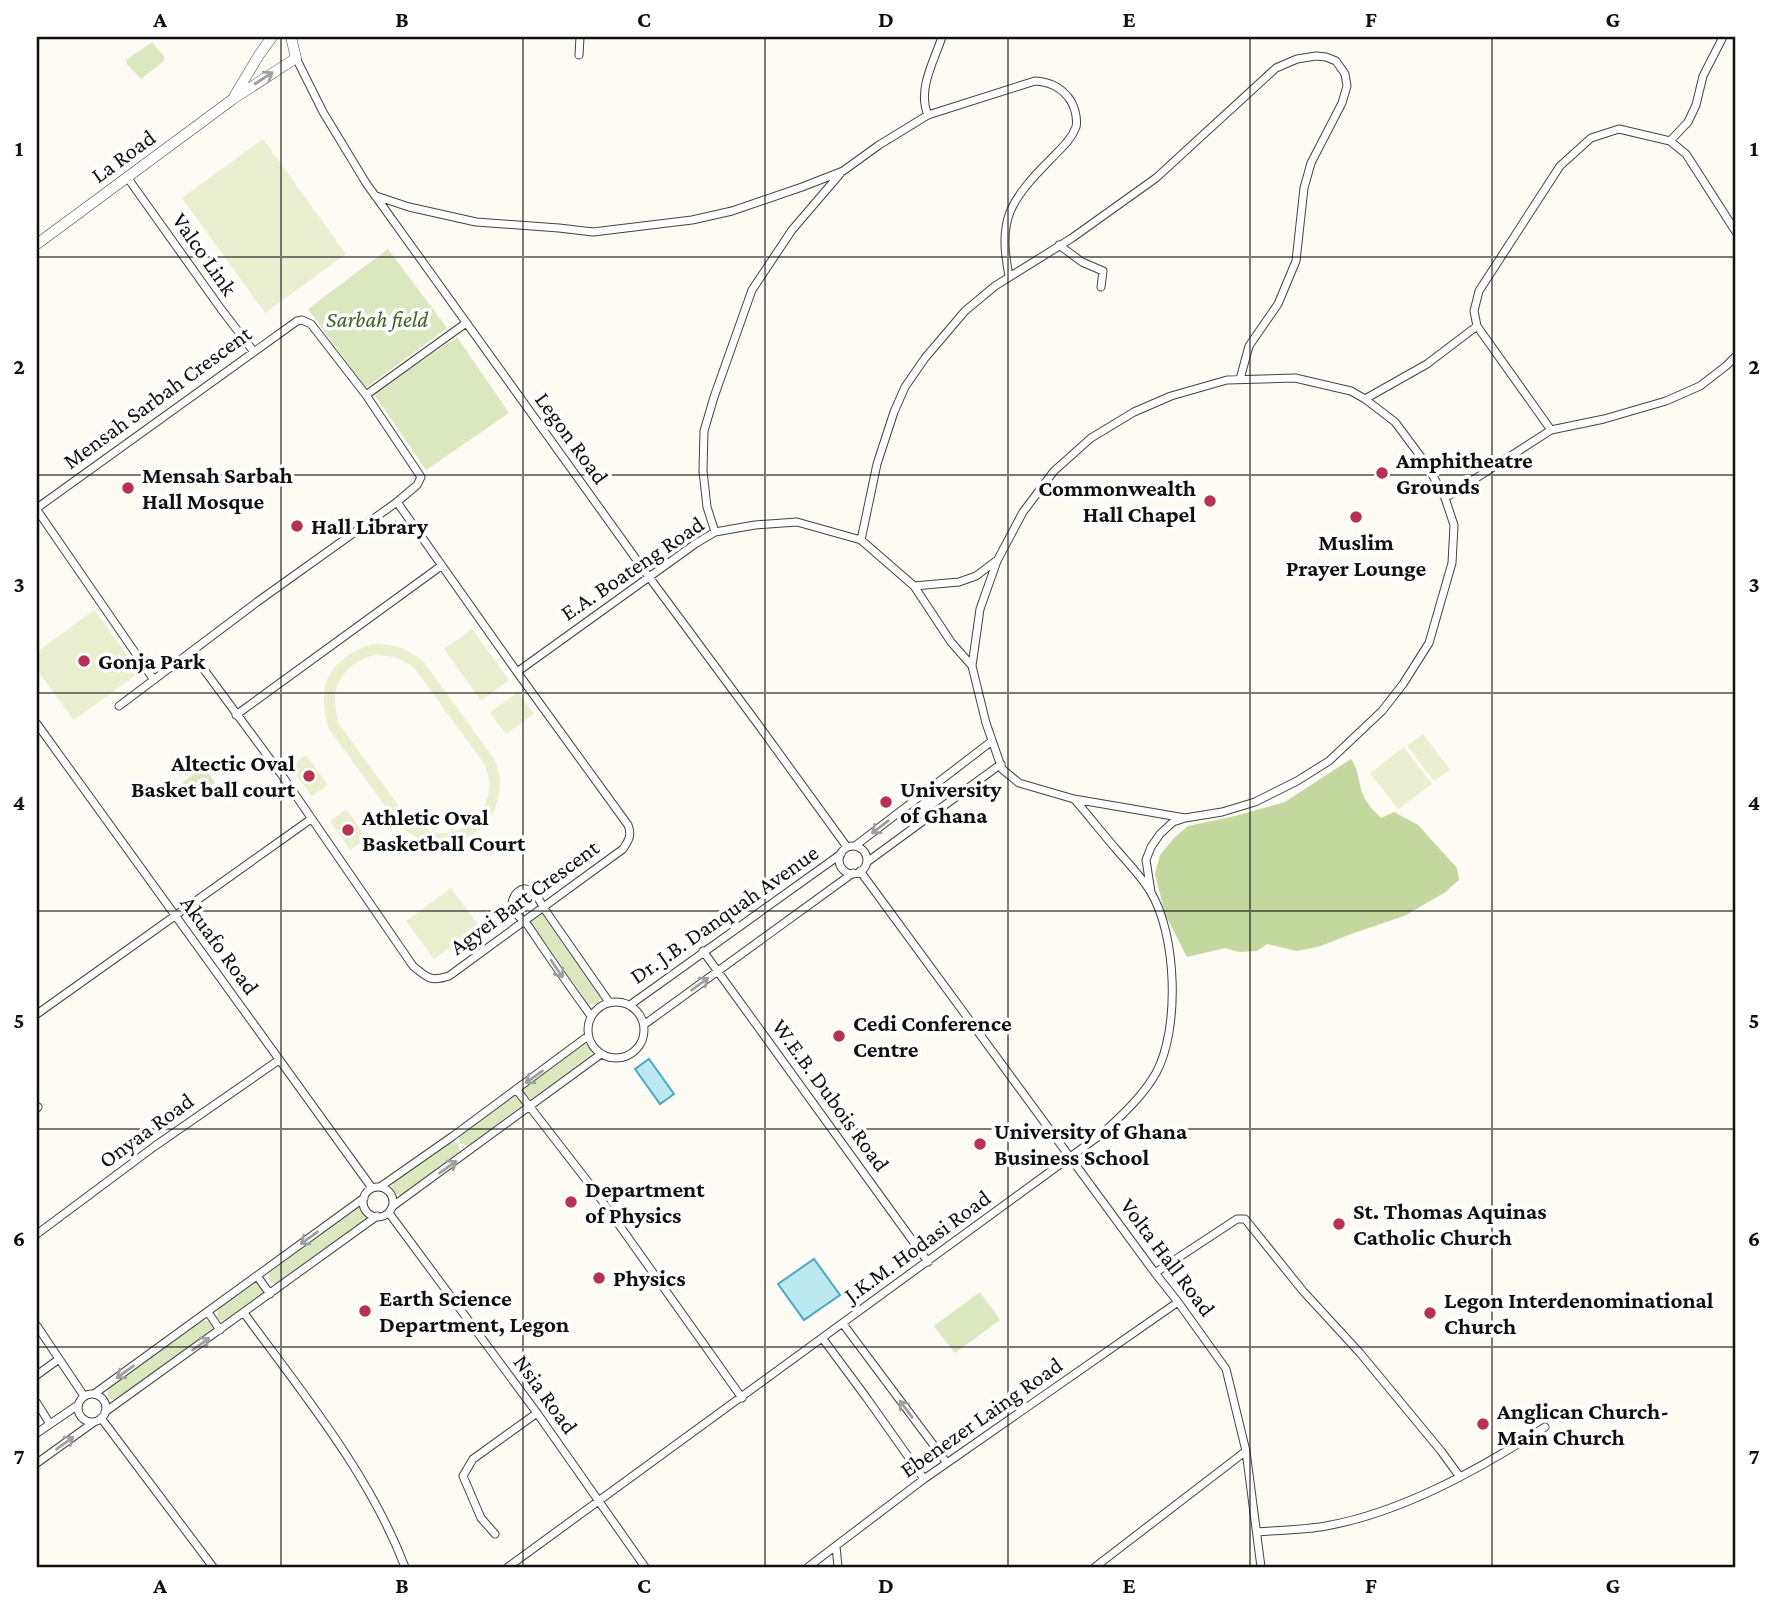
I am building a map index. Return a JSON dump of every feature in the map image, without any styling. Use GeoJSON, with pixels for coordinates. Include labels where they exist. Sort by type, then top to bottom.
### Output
{"type":"FeatureCollection","features":[{"type":"Feature","properties":{"kind":"street","name":"La Road"},"geometry":{"type":"LineString","coordinates":[[233,99],[258,55],[272,37]]}},
{"type":"Feature","properties":{"kind":"street","name":"Legon Road"},"geometry":{"type":"LineString","coordinates":[[291,37],[296,58],[323,112],[374,195],[649,577],[851,847]]}},
{"type":"Feature","properties":{"kind":"street"},"geometry":{"type":"LineString","coordinates":[[579,55],[580,37]]}},
{"type":"Feature","properties":{"kind":"street"},"geometry":{"type":"LineString","coordinates":[[928,115],[923,98],[942,37]]}},
{"type":"Feature","properties":{"kind":"street"},"geometry":{"type":"LineString","coordinates":[[1670,141],[1688,122],[1696,105],[1703,76],[1723,37]]}},
{"type":"Feature","properties":{"kind":"street"},"geometry":{"type":"LineString","coordinates":[[861,540],[877,464],[905,387],[925,358],[965,311],[1009,276],[1059,246],[1156,177],[1276,68],[1297,59],[1326,57],[1336,61],[1345,74],[1347,86],[1342,103],[1311,163],[1304,188],[1296,261],[1278,304],[1249,346],[1240,379]]}},
{"type":"Feature","properties":{"kind":"street","name":"La Road"},"geometry":{"type":"LineString","coordinates":[[37,244],[233,99],[296,58]]}},
{"type":"Feature","properties":{"kind":"street"},"geometry":{"type":"LineString","coordinates":[[715,532],[704,486],[704,431],[752,290],[792,230],[843,171],[878,145],[928,115],[1035,82],[1046,82],[1060,88],[1071,100],[1076,114],[1076,127],[1066,143],[1017,198],[1010,213],[1004,242],[1009,276]]}},
{"type":"Feature","properties":{"kind":"street"},"geometry":{"type":"LineString","coordinates":[[1551,430],[1477,326],[1474,311],[1479,291],[1560,166],[1591,138],[1619,129],[1670,141],[1686,154],[1736,232]]}},
{"type":"Feature","properties":{"kind":"street"},"geometry":{"type":"LineString","coordinates":[[374,195],[409,207],[476,222],[593,232],[692,220],[732,211],[843,171]]}},
{"type":"Feature","properties":{"kind":"street","name":"Valco Link"},"geometry":{"type":"LineString","coordinates":[[127,177],[254,352]]}},
{"type":"Feature","properties":{"kind":"street"},"geometry":{"type":"LineString","coordinates":[[1059,246],[1082,262],[1103,271],[1101,287]]}},
{"type":"Feature","properties":{"kind":"street","name":"Mensah Sarbah Crescent"},"geometry":{"type":"LineString","coordinates":[[154,680],[37,513],[37,508],[302,320],[311,324],[366,395],[419,473],[420,480],[417,485],[397,502]]}},
{"type":"Feature","properties":{"kind":"street"},"geometry":{"type":"LineString","coordinates":[[366,395],[466,323]]}},
{"type":"Feature","properties":{"kind":"street"},"geometry":{"type":"LineString","coordinates":[[1365,399],[1427,364],[1477,326]]}},
{"type":"Feature","properties":{"kind":"street"},"geometry":{"type":"LineString","coordinates":[[1445,498],[1551,430],[1604,419],[1666,401],[1700,386],[1736,356]]}},
{"type":"Feature","properties":{"kind":"street"},"geometry":{"type":"LineString","coordinates":[[1151,892],[1146,860],[1160,834],[1173,822],[1255,802],[1297,782],[1329,761],[1382,711],[1430,643],[1452,563],[1454,525],[1445,498],[1427,465],[1395,422],[1351,391],[1295,378],[1227,380],[1171,396],[1134,412],[1091,439],[1054,471],[1023,512],[997,561],[980,609],[972,666],[986,723],[1002,769],[1019,783],[1074,799],[1185,818]]}},
{"type":"Feature","properties":{"kind":"street"},"geometry":{"type":"LineString","coordinates":[[119,706],[257,602],[397,502]]}},
{"type":"Feature","properties":{"kind":"street","name":"Agyei Bart Crescent"},"geometry":{"type":"LineString","coordinates":[[191,652],[281,774],[413,966],[425,976],[437,980],[449,976],[623,849],[631,832],[397,502]]}},
{"type":"Feature","properties":{"kind":"street","name":"E.A. Boateng Road"},"geometry":{"type":"LineString","coordinates":[[517,672],[715,532],[755,525],[797,522],[861,540],[914,586],[951,642],[972,666]]}},
{"type":"Feature","properties":{"kind":"street"},"geometry":{"type":"LineString","coordinates":[[914,586],[960,582],[976,576],[997,561]]}},
{"type":"Feature","properties":{"kind":"street"},"geometry":{"type":"LineString","coordinates":[[236,715],[441,566]]}},
{"type":"Feature","properties":{"kind":"street","name":"Akuafo Road"},"geometry":{"type":"LineString","coordinates":[[37,724],[279,1060],[376,1188]]}},
{"type":"Feature","properties":{"kind":"street"},"geometry":{"type":"LineString","coordinates":[[992,741],[841,854],[842,867],[846,872],[856,872],[1001,764]]}},
{"type":"Feature","properties":{"kind":"street","name":"J.K.M. Hodasi Road"},"geometry":{"type":"LineString","coordinates":[[508,1567],[1103,1133],[1149,1085],[1167,1046],[1171,1009],[1171,964],[1165,925],[1151,892],[1074,799]]}},
{"type":"Feature","properties":{"kind":"street"},"geometry":{"type":"LineString","coordinates":[[37,1014],[311,819]]}},
{"type":"Feature","properties":{"kind":"street"},"geometry":{"type":"LineString","coordinates":[[851,847],[863,850],[867,862]]}},
{"type":"Feature","properties":{"kind":"street","name":"Dr. J.B. Danquah Avenue"},"geometry":{"type":"LineString","coordinates":[[630,1004],[841,854]]}},
{"type":"Feature","properties":{"kind":"street","name":"Dr. J.B. Danquah Avenue"},"geometry":{"type":"LineString","coordinates":[[645,1024],[856,872]]}},
{"type":"Feature","properties":{"kind":"street","name":"Volta Hall Road"},"geometry":{"type":"LineString","coordinates":[[856,872],[1178,1301],[1226,1369],[1246,1451],[1261,1567]]}},
{"type":"Feature","properties":{"kind":"street"},"geometry":{"type":"LineString","coordinates":[[37,1463],[377,1216],[391,1210],[601,1054],[593,1046],[589,1036],[588,1026],[592,1016],[525,920],[515,912],[513,898],[524,890],[534,892],[542,907]]}},
{"type":"Feature","properties":{"kind":"street","name":"Dr. J.B. Danquah Avenue"},"geometry":{"type":"LineString","coordinates":[[542,907],[609,1002]]}},
{"type":"Feature","properties":{"kind":"street","name":"W.E.B. Dubois Road"},"geometry":{"type":"LineString","coordinates":[[703,951],[928,1262]]}},
{"type":"Feature","properties":{"kind":"street","name":"Dr. J.B. Danquah Avenue"},"geometry":{"type":"LineString","coordinates":[[592,1016],[609,1002],[620,1001],[630,1004],[645,1024],[644,1037],[634,1052],[616,1059],[601,1054]]}},
{"type":"Feature","properties":{"kind":"street"},"geometry":{"type":"LineString","coordinates":[[37,1433],[589,1036]]}},
{"type":"Feature","properties":{"kind":"street","name":"Onyaa Road"},"geometry":{"type":"LineString","coordinates":[[37,1234],[155,1146],[279,1060]]}},
{"type":"Feature","properties":{"kind":"street"},"geometry":{"type":"LineString","coordinates":[[516,1089],[595,1191],[742,1398]]}},
{"type":"Feature","properties":{"kind":"street"},"geometry":{"type":"LineString","coordinates":[[376,1188],[389,1192],[393,1201],[391,1210]]}},
{"type":"Feature","properties":{"kind":"street"},"geometry":{"type":"LineString","coordinates":[[364,1198],[365,1208],[377,1216]]}},
{"type":"Feature","properties":{"kind":"street","name":"Nsia Road"},"geometry":{"type":"LineString","coordinates":[[391,1210],[645,1567]]}},
{"type":"Feature","properties":{"kind":"street"},"geometry":{"type":"LineString","coordinates":[[1155,1273],[1237,1219],[1245,1219],[1303,1291],[1360,1353],[1460,1477]]}},
{"type":"Feature","properties":{"kind":"street"},"geometry":{"type":"LineString","coordinates":[[257,1276],[270,1294]]}},
{"type":"Feature","properties":{"kind":"street","name":"Ebenezer Laing Road"},"geometry":{"type":"LineString","coordinates":[[808,1567],[924,1479],[1178,1301]]}},
{"type":"Feature","properties":{"kind":"street"},"geometry":{"type":"LineString","coordinates":[[208,1312],[220,1330]]}},
{"type":"Feature","properties":{"kind":"street"},"geometry":{"type":"LineString","coordinates":[[244,1313],[344,1449],[389,1529],[405,1567]]}},
{"type":"Feature","properties":{"kind":"street"},"geometry":{"type":"LineString","coordinates":[[843,1324],[947,1464]]}},
{"type":"Feature","properties":{"kind":"street"},"geometry":{"type":"LineString","coordinates":[[37,1326],[85,1396]]}},
{"type":"Feature","properties":{"kind":"street"},"geometry":{"type":"LineString","coordinates":[[822,1339],[924,1479]]}},
{"type":"Feature","properties":{"kind":"street"},"geometry":{"type":"LineString","coordinates":[[37,1375],[59,1359]]}},
{"type":"Feature","properties":{"kind":"street"},"geometry":{"type":"LineString","coordinates":[[94,1394],[99,1395],[105,1403],[100,1417]]}},
{"type":"Feature","properties":{"kind":"street"},"geometry":{"type":"LineString","coordinates":[[37,1403],[50,1424]]}},
{"type":"Feature","properties":{"kind":"street"},"geometry":{"type":"LineString","coordinates":[[78,1405],[85,1420],[100,1417]]}},
{"type":"Feature","properties":{"kind":"street"},"geometry":{"type":"LineString","coordinates":[[495,1534],[481,1518],[463,1476],[473,1459],[537,1413]]}},
{"type":"Feature","properties":{"kind":"street"},"geometry":{"type":"LineString","coordinates":[[100,1417],[213,1567]]}},
{"type":"Feature","properties":{"kind":"street"},"geometry":{"type":"LineString","coordinates":[[1257,1532],[1325,1527],[1400,1504],[1494,1459],[1545,1427]]}},
{"type":"Feature","properties":{"kind":"street"},"geometry":{"type":"LineString","coordinates":[[1095,1567],[1246,1451]]}},
{"type":"Feature","properties":{"kind":"street"},"geometry":{"type":"LineString","coordinates":[[836,1546],[838,1567]]}},
{"type":"Feature","properties":{"kind":"green space"},"geometry":{"type":"Polygon","coordinates":[[[152,42],[164,56],[164,61],[141,79],[126,60],[152,42]]]}},
{"type":"Feature","properties":{"kind":"green space"},"geometry":{"type":"Polygon","coordinates":[[[263,139],[346,254],[265,313],[182,198],[263,139]]]}},
{"type":"Feature","properties":{"kind":"green space","name":"Sarbah field"},"geometry":{"type":"Polygon","coordinates":[[[388,249],[447,328],[366,388],[308,309],[388,249]]]}},
{"type":"Feature","properties":{"kind":"green space","name":"Sarbah field"},"geometry":{"type":"Polygon","coordinates":[[[457,337],[509,413],[426,470],[374,394],[457,337]]]}},
{"type":"Feature","properties":{"kind":"green space","name":"Gonja Park"},"geometry":{"type":"Polygon","coordinates":[[[94,610],[140,672],[74,720],[37,670],[37,652],[94,610]]]}},
{"type":"Feature","properties":{"kind":"green space"},"geometry":{"type":"Polygon","coordinates":[[[472,629],[509,680],[481,701],[444,649],[472,629]]]}},
{"type":"Feature","properties":{"kind":"green space"},"geometry":{"type":"Polygon","coordinates":[[[373,644],[394,646],[423,661],[495,760],[500,781],[496,806],[482,827],[472,835],[461,841],[435,843],[401,828],[329,729],[324,700],[329,676],[346,657],[373,644]],[[374,655],[353,666],[340,680],[335,700],[339,724],[409,820],[438,833],[459,830],[476,818],[486,801],[489,777],[485,765],[415,669],[401,660],[374,655]]]}},
{"type":"Feature","properties":{"kind":"green space"},"geometry":{"type":"Polygon","coordinates":[[[518,692],[534,714],[506,734],[490,713],[518,692]]]}},
{"type":"Feature","properties":{"kind":"green space"},"geometry":{"type":"Polygon","coordinates":[[[1423,734],[1450,770],[1434,781],[1407,746],[1423,734]]]}},
{"type":"Feature","properties":{"kind":"green space"},"geometry":{"type":"Polygon","coordinates":[[[1404,747],[1432,784],[1398,809],[1370,773],[1404,747]]]}},
{"type":"Feature","properties":{"kind":"green space","name":"Altectic Oval Basket ball court"},"geometry":{"type":"Polygon","coordinates":[[[306,755],[328,785],[312,796],[290,767],[306,755]]]}},
{"type":"Feature","properties":{"kind":"green space"},"geometry":{"type":"Polygon","coordinates":[[[1351,759],[1363,794],[1372,809],[1381,818],[1394,812],[1418,825],[1457,868],[1459,880],[1444,893],[1404,916],[1321,946],[1297,951],[1267,944],[1257,951],[1239,952],[1225,948],[1187,957],[1165,914],[1155,874],[1160,855],[1174,838],[1188,826],[1285,802],[1351,759]]]}},
{"type":"Feature","properties":{"kind":"green space"},"geometry":{"type":"Polygon","coordinates":[[[204,767],[215,783],[192,800],[181,784],[204,767]]]}},
{"type":"Feature","properties":{"kind":"green space","name":"Athletic Oval Basketball Court"},"geometry":{"type":"Polygon","coordinates":[[[346,809],[367,838],[350,850],[330,821],[346,809]]]}},
{"type":"Feature","properties":{"kind":"green space"},"geometry":{"type":"Polygon","coordinates":[[[451,888],[479,926],[434,959],[406,921],[451,888]]]}},
{"type":"Feature","properties":{"kind":"green space"},"geometry":{"type":"Polygon","coordinates":[[[540,912],[600,995],[597,1004],[588,1003],[530,922],[530,919],[540,912]]]}},
{"type":"Feature","properties":{"kind":"green space"},"geometry":{"type":"Polygon","coordinates":[[[583,1043],[591,1045],[593,1053],[534,1098],[525,1095],[525,1086],[583,1043]]]}},
{"type":"Feature","properties":{"kind":"green space"},"geometry":{"type":"Polygon","coordinates":[[[512,1095],[518,1096],[522,1106],[469,1146],[460,1143],[460,1134],[512,1095]]]}},
{"type":"Feature","properties":{"kind":"green space"},"geometry":{"type":"Polygon","coordinates":[[[450,1141],[458,1143],[460,1151],[402,1195],[394,1192],[393,1183],[450,1141]]]}},
{"type":"Feature","properties":{"kind":"green space"},"geometry":{"type":"Polygon","coordinates":[[[357,1207],[365,1210],[368,1218],[279,1284],[270,1281],[270,1272],[357,1207]]]}},
{"type":"Feature","properties":{"kind":"green space"},"geometry":{"type":"Polygon","coordinates":[[[254,1283],[260,1284],[264,1293],[227,1321],[220,1320],[217,1316],[218,1309],[254,1283]]]}},
{"type":"Feature","properties":{"kind":"green space"},"geometry":{"type":"Polygon","coordinates":[[[980,1292],[1000,1320],[955,1353],[934,1326],[980,1292]]]}},
{"type":"Feature","properties":{"kind":"green space"},"geometry":{"type":"Polygon","coordinates":[[[203,1320],[211,1322],[214,1330],[115,1401],[109,1398],[109,1388],[203,1320]]]}},
{"type":"Feature","properties":{"kind":"water"},"geometry":{"type":"Polygon","coordinates":[[[649,1059],[674,1094],[660,1104],[635,1069],[649,1059]]]}},
{"type":"Feature","properties":{"kind":"water"},"geometry":{"type":"Polygon","coordinates":[[[814,1259],[840,1295],[804,1320],[778,1284],[814,1259]]]}},
{"type":"Feature","properties":{"kind":"place","name":"Amphitheatre Grounds"},"geometry":{"type":"Point","coordinates":[1382,473]}},
{"type":"Feature","properties":{"kind":"place","name":"Mensah Sarbah Hall Mosque"},"geometry":{"type":"Point","coordinates":[128,488]}},
{"type":"Feature","properties":{"kind":"place","name":"Commonwealth Hall Chapel"},"geometry":{"type":"Point","coordinates":[1210,501]}},
{"type":"Feature","properties":{"kind":"place","name":"Muslim Prayer Lounge"},"geometry":{"type":"Point","coordinates":[1356,517]}},
{"type":"Feature","properties":{"kind":"place","name":"Hall Library"},"geometry":{"type":"Point","coordinates":[297,526]}},
{"type":"Feature","properties":{"kind":"place","name":"Gonja Park"},"geometry":{"type":"Point","coordinates":[84,661]}},
{"type":"Feature","properties":{"kind":"place","name":"Altectic Oval Basket ball court"},"geometry":{"type":"Point","coordinates":[309,776]}},
{"type":"Feature","properties":{"kind":"place","name":"University of Ghana"},"geometry":{"type":"Point","coordinates":[886,802]}},
{"type":"Feature","properties":{"kind":"place","name":"Athletic Oval Basketball Court"},"geometry":{"type":"Point","coordinates":[348,830]}},
{"type":"Feature","properties":{"kind":"place","name":"Cedi Conference Centre"},"geometry":{"type":"Point","coordinates":[839,1036]}},
{"type":"Feature","properties":{"kind":"place","name":"University of Ghana Business School"},"geometry":{"type":"Point","coordinates":[980,1144]}},
{"type":"Feature","properties":{"kind":"place","name":"Department of Physics"},"geometry":{"type":"Point","coordinates":[571,1202]}},
{"type":"Feature","properties":{"kind":"place","name":"St. Thomas Aquinas Catholic Church"},"geometry":{"type":"Point","coordinates":[1339,1224]}},
{"type":"Feature","properties":{"kind":"place","name":"Physics"},"geometry":{"type":"Point","coordinates":[599,1278]}},
{"type":"Feature","properties":{"kind":"place","name":"Earth Science Department, Legon"},"geometry":{"type":"Point","coordinates":[365,1311]}},
{"type":"Feature","properties":{"kind":"place","name":"Legon Interdenominational Church"},"geometry":{"type":"Point","coordinates":[1430,1313]}},
{"type":"Feature","properties":{"kind":"place","name":"Anglican Church- Main Church"},"geometry":{"type":"Point","coordinates":[1483,1424]}}]}
